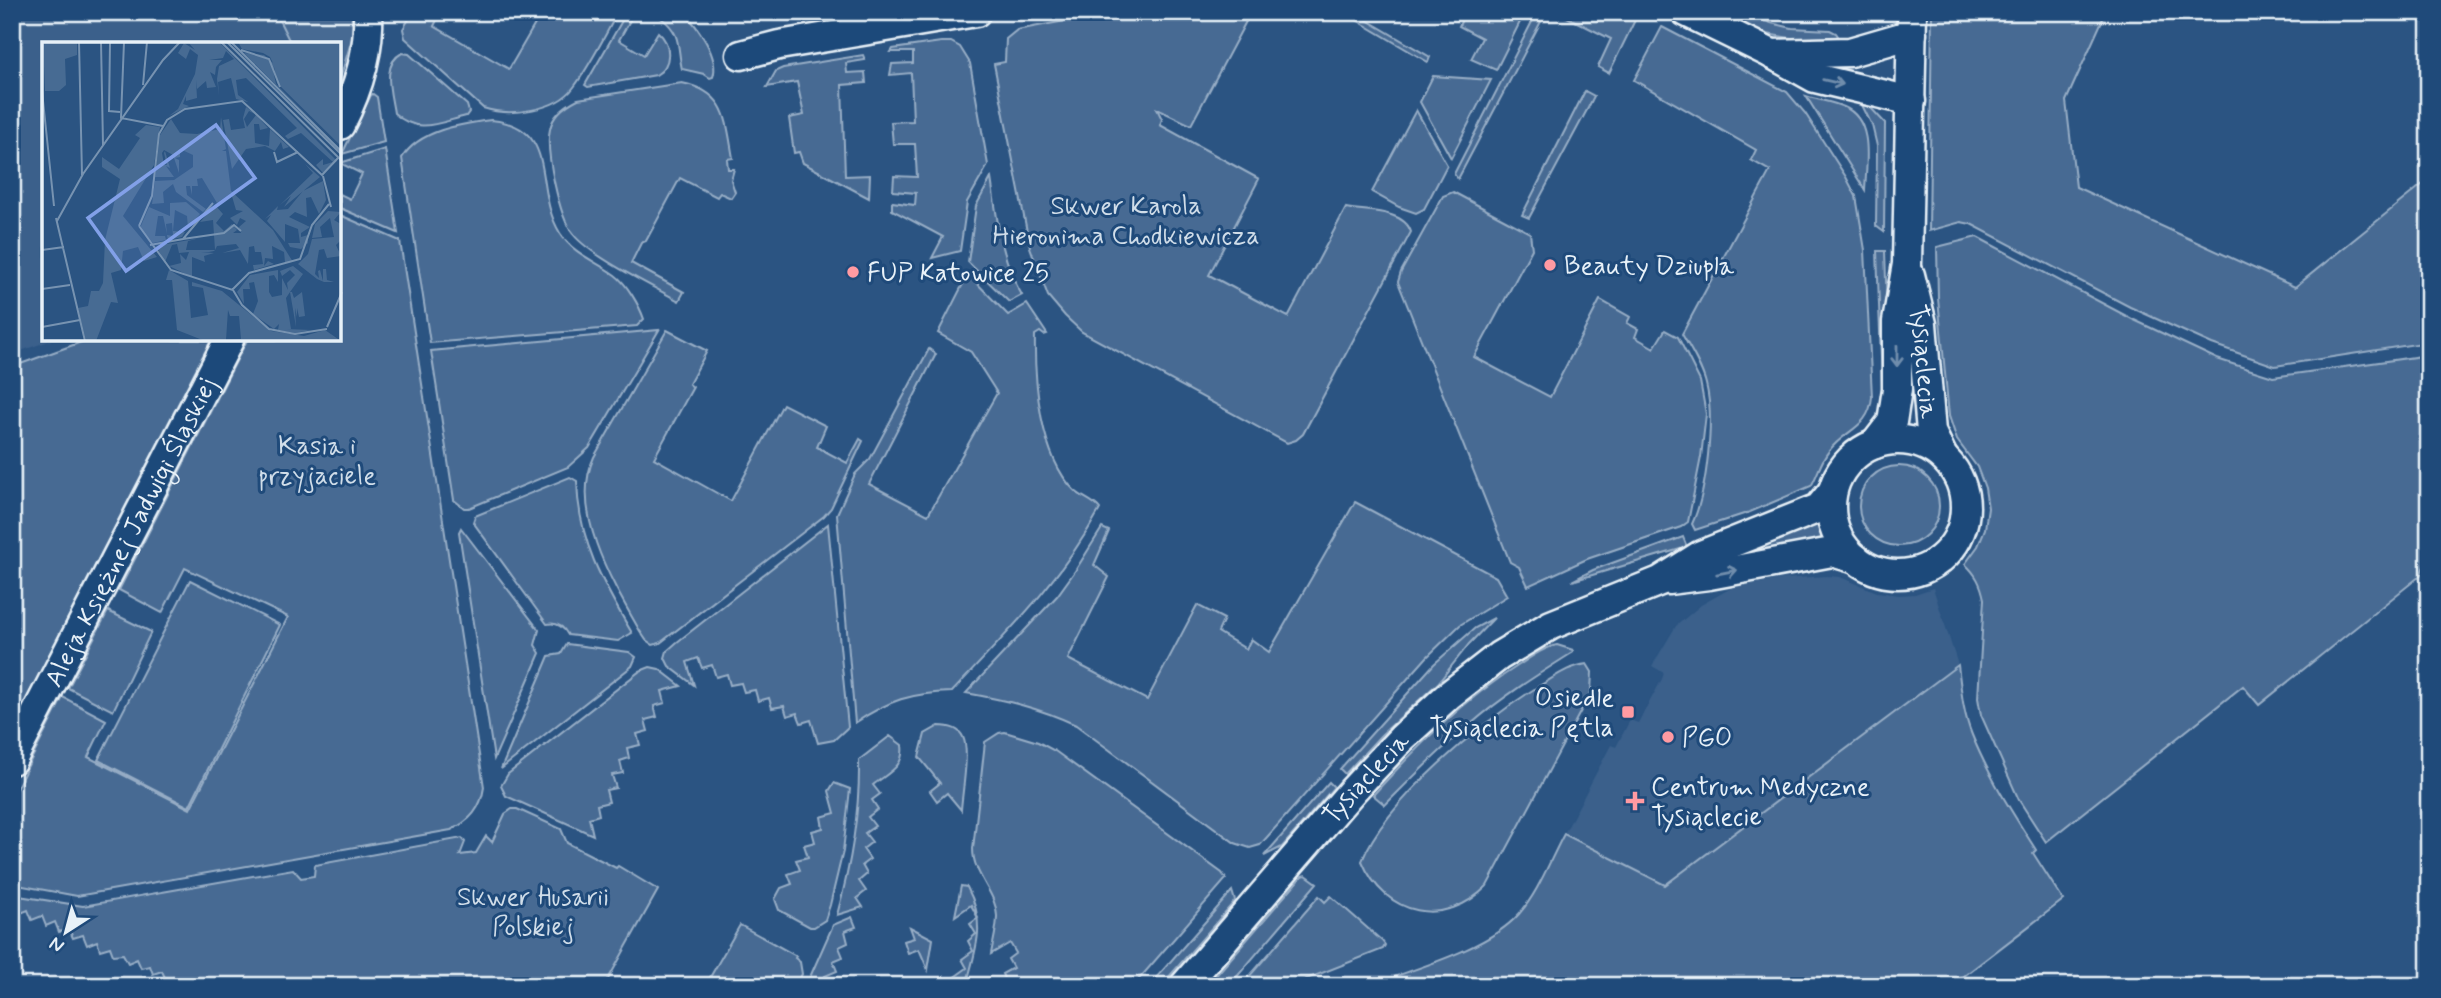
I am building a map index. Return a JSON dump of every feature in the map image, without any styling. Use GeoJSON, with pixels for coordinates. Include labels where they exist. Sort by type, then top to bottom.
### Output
{"type":"FeatureCollection","features":[{"type":"Feature","properties":{"kind":"street"},"geometry":{"type":"LineString","coordinates":[[341,123],[357,87],[366,54],[368,12]]}},
{"type":"Feature","properties":{"kind":"street"},"geometry":{"type":"LineString","coordinates":[[741,55],[779,45],[976,12]]}},
{"type":"Feature","properties":{"kind":"street","name":"Tysiąclecia"},"geometry":{"type":"LineString","coordinates":[[1686,12],[1815,78],[1911,101]]}},
{"type":"Feature","properties":{"kind":"street","name":"Tysiąclecia"},"geometry":{"type":"LineString","coordinates":[[1772,54],[1850,52],[1912,23],[1907,264],[1897,322],[1896,389],[1892,422],[1875,444]]}},
{"type":"Feature","properties":{"kind":"street","name":"Tysiąclecia"},"geometry":{"type":"LineString","coordinates":[[1907,264],[1922,324],[1931,432],[1943,457]]}},
{"type":"Feature","properties":{"kind":"street","name":"Aleja Księżnej Jadwigi Śląskiej"},"geometry":{"type":"LineString","coordinates":[[12,760],[228,341]]}},
{"type":"Feature","properties":{"kind":"street"},"geometry":{"type":"LineString","coordinates":[[1905,440],[1923,445],[1943,457],[1956,472],[1964,492],[1965,510],[1961,528],[1946,554],[1916,572],[1900,573],[1870,567],[1856,559],[1846,549],[1832,520],[1832,492],[1840,473],[1853,457],[1875,444],[1905,440]]}},
{"type":"Feature","properties":{"kind":"street","name":"Tysiąclecia"},"geometry":{"type":"LineString","coordinates":[[1184,986],[1353,790],[1402,738],[1449,695],[1499,656],[1551,625],[1660,582],[1701,555],[1819,508],[1832,492]]}},
{"type":"Feature","properties":{"kind":"street","name":"Tysiąclecia"},"geometry":{"type":"LineString","coordinates":[[1660,582],[1832,552],[1856,559]]}},
{"type":"Feature","properties":{"kind":"shaded area"},"geometry":{"type":"Polygon","coordinates":[[[12,12],[352,12],[353,35],[341,76],[341,42],[42,42],[42,341],[49,341],[12,354],[12,12]]]}},
{"type":"Feature","properties":{"kind":"shaded area"},"geometry":{"type":"Polygon","coordinates":[[[1840,577],[1877,592],[1899,595],[1915,594],[1933,588],[1958,665],[1665,885],[1564,834],[1611,745],[1616,747],[1630,720],[1638,723],[1662,679],[1664,673],[1652,666],[1676,626],[1701,605],[1733,587],[1783,579],[1840,577]]]}},
{"type":"Feature","properties":{"kind":"green space"},"geometry":{"type":"Polygon","coordinates":[[[275,12],[352,12],[353,35],[341,76],[341,42],[290,42],[275,12]]]}},
{"type":"Feature","properties":{"kind":"green space"},"geometry":{"type":"Polygon","coordinates":[[[413,12],[441,12],[434,26],[509,69],[542,12],[618,12],[586,69],[566,95],[545,107],[506,112],[483,108],[405,38],[403,29],[413,12]]]}},
{"type":"Feature","properties":{"kind":"green space"},"geometry":{"type":"Polygon","coordinates":[[[627,12],[633,15],[619,40],[644,55],[658,32],[668,49],[665,66],[656,75],[588,87],[585,85],[627,12]]]}},
{"type":"Feature","properties":{"kind":"green space"},"geometry":{"type":"Polygon","coordinates":[[[662,12],[684,12],[695,25],[710,51],[713,77],[682,69],[676,35],[661,18],[662,12]]]}},
{"type":"Feature","properties":{"kind":"green space","name":"Skwer Karola Hieronima Chodkiewicza"},"geometry":{"type":"Polygon","coordinates":[[[1113,12],[1251,12],[1191,125],[1157,109],[1162,119],[1160,125],[1259,179],[1209,275],[1288,317],[1346,208],[1392,215],[1401,219],[1411,232],[1303,434],[1296,440],[1287,443],[1082,332],[1048,296],[1030,247],[994,64],[1005,62],[1006,39],[1017,30],[1113,12]]]}},
{"type":"Feature","properties":{"kind":"green space"},"geometry":{"type":"Polygon","coordinates":[[[1343,12],[1353,12],[1430,57],[1428,62],[1343,12]]]}},
{"type":"Feature","properties":{"kind":"green space"},"geometry":{"type":"Polygon","coordinates":[[[1465,12],[1525,12],[1496,70],[1471,59],[1482,38],[1459,26],[1465,12]]]}},
{"type":"Feature","properties":{"kind":"green space"},"geometry":{"type":"Polygon","coordinates":[[[1537,12],[1546,12],[1458,179],[1454,174],[1537,12]]]}},
{"type":"Feature","properties":{"kind":"green space"},"geometry":{"type":"Polygon","coordinates":[[[1557,12],[1638,14],[1609,73],[1598,67],[1611,39],[1557,12]]]}},
{"type":"Feature","properties":{"kind":"green space"},"geometry":{"type":"Polygon","coordinates":[[[1719,12],[1744,12],[1792,28],[1830,30],[1836,33],[1842,42],[1761,32],[1731,21],[1719,12]]]}},
{"type":"Feature","properties":{"kind":"green space"},"geometry":{"type":"Polygon","coordinates":[[[1932,12],[2106,12],[2066,101],[2076,187],[2295,287],[2429,179],[2429,342],[2275,366],[2212,344],[2130,307],[1971,224],[1961,222],[1929,231],[1932,12]]]}},
{"type":"Feature","properties":{"kind":"green space"},"geometry":{"type":"Polygon","coordinates":[[[1662,27],[1787,92],[1805,113],[1856,196],[1865,250],[1872,397],[1866,416],[1829,451],[1811,486],[1750,512],[1695,530],[1692,524],[1702,494],[1708,455],[1709,399],[1702,371],[1682,334],[1770,171],[1751,160],[1756,150],[1634,80],[1662,27]]]}},
{"type":"Feature","properties":{"kind":"green space"},"geometry":{"type":"Polygon","coordinates":[[[951,42],[960,47],[970,63],[988,165],[967,202],[960,251],[932,258],[943,237],[892,210],[892,202],[915,205],[916,193],[893,191],[894,176],[917,177],[915,144],[893,144],[891,122],[913,121],[911,73],[890,75],[892,64],[913,63],[913,52],[891,52],[893,49],[951,42]]]}},
{"type":"Feature","properties":{"kind":"green space"},"geometry":{"type":"Polygon","coordinates":[[[402,53],[409,54],[467,105],[469,112],[466,116],[437,124],[420,125],[411,124],[394,113],[389,72],[391,64],[402,53]]]}},
{"type":"Feature","properties":{"kind":"green space"},"geometry":{"type":"Polygon","coordinates":[[[863,55],[865,60],[846,63],[847,73],[865,72],[866,83],[842,85],[845,176],[870,175],[869,198],[803,163],[799,152],[794,153],[789,118],[804,115],[797,82],[767,87],[776,71],[783,68],[863,55]]]}},
{"type":"Feature","properties":{"kind":"green space"},"geometry":{"type":"Polygon","coordinates":[[[1433,76],[1491,80],[1451,158],[1420,102],[1433,76]]]}},
{"type":"Feature","properties":{"kind":"green space"},"geometry":{"type":"Polygon","coordinates":[[[682,83],[708,93],[722,110],[733,158],[727,159],[728,169],[734,169],[731,180],[735,192],[731,198],[720,193],[717,197],[680,178],[646,241],[641,243],[631,263],[684,292],[679,301],[607,261],[573,234],[558,199],[551,167],[549,139],[557,114],[578,99],[682,83]]]}},
{"type":"Feature","properties":{"kind":"green space"},"geometry":{"type":"Polygon","coordinates":[[[1585,91],[1594,96],[1588,108],[1529,218],[1522,215],[1585,91]]]}},
{"type":"Feature","properties":{"kind":"green space"},"geometry":{"type":"Polygon","coordinates":[[[371,95],[377,97],[384,142],[342,154],[371,95]]]}},
{"type":"Feature","properties":{"kind":"green space"},"geometry":{"type":"Polygon","coordinates":[[[1806,96],[1844,107],[1854,113],[1861,122],[1867,144],[1865,190],[1806,96]]]}},
{"type":"Feature","properties":{"kind":"green space"},"geometry":{"type":"Polygon","coordinates":[[[1860,101],[1885,123],[1884,232],[1876,226],[1877,146],[1872,125],[1860,101]]]}},
{"type":"Feature","properties":{"kind":"green space"},"geometry":{"type":"Polygon","coordinates":[[[1416,110],[1447,165],[1424,209],[1416,213],[1372,192],[1416,110]]]}},
{"type":"Feature","properties":{"kind":"green space"},"geometry":{"type":"Polygon","coordinates":[[[491,120],[513,125],[527,134],[536,147],[541,162],[552,216],[560,233],[578,252],[615,275],[624,284],[644,319],[637,326],[430,343],[402,158],[409,148],[430,135],[454,126],[491,120]]]}},
{"type":"Feature","properties":{"kind":"green space"},"geometry":{"type":"Polygon","coordinates":[[[385,149],[398,233],[341,208],[341,194],[350,199],[362,174],[341,163],[385,149]]]}},
{"type":"Feature","properties":{"kind":"green space"},"geometry":{"type":"Polygon","coordinates":[[[991,178],[1005,253],[1022,295],[1009,302],[968,262],[976,206],[991,178]]]}},
{"type":"Feature","properties":{"kind":"green space"},"geometry":{"type":"Polygon","coordinates":[[[1453,192],[1530,233],[1532,249],[1474,357],[1550,397],[1600,300],[1630,317],[1627,323],[1638,329],[1635,337],[1654,348],[1665,330],[1678,337],[1700,381],[1706,414],[1701,457],[1688,522],[1681,527],[1587,559],[1528,586],[1519,567],[1510,562],[1398,282],[1443,196],[1453,192]]]}},
{"type":"Feature","properties":{"kind":"green space","name":"Kasia i przyjaciele"},"geometry":{"type":"Polygon","coordinates":[[[341,215],[400,241],[484,787],[477,808],[469,818],[451,830],[77,896],[12,884],[12,797],[63,697],[106,720],[88,757],[190,809],[288,617],[185,568],[162,613],[119,590],[246,341],[341,341],[341,215]]]}},
{"type":"Feature","properties":{"kind":"green space"},"geometry":{"type":"Polygon","coordinates":[[[1977,237],[2132,319],[2217,359],[2273,377],[2429,355],[2429,554],[2420,576],[2259,705],[2243,686],[2046,842],[2019,800],[1981,715],[1978,698],[1984,599],[1978,580],[1965,564],[1978,546],[1985,529],[1988,508],[1985,488],[1977,467],[1957,440],[1949,416],[1938,298],[1937,247],[1977,237]]]}},
{"type":"Feature","properties":{"kind":"green space"},"geometry":{"type":"Polygon","coordinates":[[[1877,251],[1885,251],[1887,310],[1883,411],[1877,251]]]}},
{"type":"Feature","properties":{"kind":"green space"},"geometry":{"type":"Polygon","coordinates":[[[966,272],[1008,315],[1027,304],[1047,334],[1040,332],[1035,335],[1038,395],[1046,438],[1053,458],[1074,490],[1100,509],[1051,582],[952,692],[901,699],[855,723],[837,514],[855,474],[870,459],[929,349],[936,354],[869,484],[928,515],[997,393],[971,352],[938,333],[963,284],[966,272]]]}},
{"type":"Feature","properties":{"kind":"green space"},"geometry":{"type":"Polygon","coordinates":[[[659,330],[589,448],[568,467],[469,508],[464,508],[454,500],[431,351],[659,330]]]}},
{"type":"Feature","properties":{"kind":"green space"},"geometry":{"type":"Polygon","coordinates":[[[667,330],[707,351],[689,384],[693,387],[654,458],[731,501],[783,404],[826,426],[817,447],[847,463],[860,439],[863,441],[831,508],[824,516],[660,643],[653,645],[646,640],[607,570],[590,523],[587,500],[588,478],[594,457],[667,330]]]}},
{"type":"Feature","properties":{"kind":"green space"},"geometry":{"type":"Polygon","coordinates":[[[84,341],[210,341],[12,727],[12,367],[84,341]]]}},
{"type":"Feature","properties":{"kind":"green space"},"geometry":{"type":"Polygon","coordinates":[[[1899,466],[1914,469],[1927,478],[1936,491],[1939,506],[1936,521],[1927,534],[1914,543],[1899,546],[1884,543],[1871,534],[1862,521],[1859,506],[1862,491],[1871,478],[1884,469],[1899,466]]]}},
{"type":"Feature","properties":{"kind":"green space"},"geometry":{"type":"Polygon","coordinates":[[[570,477],[577,481],[582,523],[594,561],[632,633],[618,641],[568,635],[559,625],[547,624],[473,522],[475,516],[570,477]]]}},
{"type":"Feature","properties":{"kind":"green space"},"geometry":{"type":"Polygon","coordinates":[[[1355,502],[1496,577],[1507,596],[1460,625],[1427,657],[1260,845],[1250,848],[1235,843],[1076,725],[1022,705],[966,693],[1057,596],[1102,528],[1109,531],[1094,565],[1109,577],[1068,659],[1147,700],[1197,605],[1224,619],[1218,632],[1246,649],[1251,639],[1269,652],[1355,502]]]}},
{"type":"Feature","properties":{"kind":"green space"},"geometry":{"type":"Polygon","coordinates":[[[1821,523],[1827,539],[1761,552],[1762,544],[1821,523]]]}},
{"type":"Feature","properties":{"kind":"green space"},"geometry":{"type":"Polygon","coordinates":[[[828,524],[848,727],[834,740],[818,743],[811,720],[801,723],[797,713],[787,716],[784,706],[772,708],[769,698],[758,701],[755,690],[744,692],[741,683],[730,685],[727,674],[716,677],[712,665],[702,668],[698,658],[687,662],[694,685],[669,666],[665,658],[667,651],[676,643],[828,524]]]}},
{"type":"Feature","properties":{"kind":"green space"},"geometry":{"type":"Polygon","coordinates":[[[461,528],[539,630],[535,645],[540,653],[494,759],[459,532],[461,528]]]}},
{"type":"Feature","properties":{"kind":"green space"},"geometry":{"type":"Polygon","coordinates":[[[1683,537],[1687,547],[1572,581],[1593,570],[1683,537]]]}},
{"type":"Feature","properties":{"kind":"green space"},"geometry":{"type":"Polygon","coordinates":[[[190,580],[280,625],[189,807],[98,760],[190,580]]]}},
{"type":"Feature","properties":{"kind":"green space"},"geometry":{"type":"Polygon","coordinates":[[[108,611],[151,632],[113,711],[68,688],[108,611]]]}},
{"type":"Feature","properties":{"kind":"green space"},"geometry":{"type":"Polygon","coordinates":[[[1494,618],[1438,683],[1381,735],[1345,774],[1340,769],[1434,664],[1475,628],[1494,618]]]}},
{"type":"Feature","properties":{"kind":"green space"},"geometry":{"type":"Polygon","coordinates":[[[567,644],[629,652],[636,657],[632,666],[501,769],[549,656],[561,654],[567,644]]]}},
{"type":"Feature","properties":{"kind":"green space"},"geometry":{"type":"Polygon","coordinates":[[[1557,645],[1573,650],[1572,653],[1483,714],[1385,805],[1373,795],[1424,742],[1479,693],[1533,656],[1557,645]]]}},
{"type":"Feature","properties":{"kind":"green space"},"geometry":{"type":"Polygon","coordinates":[[[1587,664],[1592,672],[1591,692],[1487,886],[1471,900],[1453,908],[1435,911],[1417,910],[1385,894],[1372,880],[1362,861],[1392,813],[1439,764],[1492,719],[1556,676],[1587,664]]]}},
{"type":"Feature","properties":{"kind":"green space"},"geometry":{"type":"Polygon","coordinates":[[[1958,665],[1966,718],[1978,750],[2001,794],[2036,850],[2033,853],[2063,900],[1951,986],[1368,986],[1469,948],[1505,927],[1532,896],[1564,834],[1665,885],[1958,665]]]}},
{"type":"Feature","properties":{"kind":"green space"},"geometry":{"type":"Polygon","coordinates":[[[650,667],[659,669],[681,686],[662,691],[665,703],[654,706],[657,717],[645,720],[648,731],[637,734],[640,745],[627,748],[629,758],[620,761],[623,773],[612,775],[616,788],[606,790],[609,802],[597,805],[599,815],[589,818],[593,835],[506,796],[501,786],[508,774],[640,671],[650,667]]]}},
{"type":"Feature","properties":{"kind":"green space"},"geometry":{"type":"Polygon","coordinates":[[[939,726],[959,731],[965,743],[966,762],[961,810],[947,793],[937,801],[930,791],[940,783],[919,757],[925,734],[939,726]]]}},
{"type":"Feature","properties":{"kind":"green space"},"geometry":{"type":"Polygon","coordinates":[[[1005,732],[1038,742],[1055,751],[1222,873],[1226,879],[1133,986],[1007,986],[1002,974],[1013,968],[1008,959],[1016,953],[1010,943],[991,954],[996,907],[977,867],[973,849],[985,742],[1005,732]]]}},
{"type":"Feature","properties":{"kind":"green space"},"geometry":{"type":"Polygon","coordinates":[[[890,736],[902,745],[902,753],[895,768],[873,785],[880,794],[872,800],[878,809],[868,817],[875,826],[865,833],[872,842],[863,849],[870,859],[862,865],[867,874],[859,881],[866,891],[857,898],[863,907],[837,915],[854,838],[859,760],[890,736]]]}},
{"type":"Feature","properties":{"kind":"green space"},"geometry":{"type":"Polygon","coordinates":[[[1329,782],[1334,787],[1282,847],[1264,856],[1329,782]]]}},
{"type":"Feature","properties":{"kind":"green space"},"geometry":{"type":"Polygon","coordinates":[[[834,783],[850,789],[843,851],[825,920],[810,927],[779,910],[775,899],[781,888],[792,884],[788,874],[800,870],[796,860],[808,857],[804,845],[815,842],[812,831],[823,828],[821,817],[835,813],[829,791],[834,783]]]}},
{"type":"Feature","properties":{"kind":"green space","name":"Skwer Husarii Polskiej"},"geometry":{"type":"Polygon","coordinates":[[[512,809],[561,829],[567,843],[616,868],[618,866],[658,890],[606,983],[609,986],[191,986],[189,983],[179,986],[175,977],[166,980],[162,971],[153,974],[150,966],[141,968],[137,959],[128,963],[123,954],[113,955],[110,947],[100,950],[97,941],[87,945],[83,935],[73,938],[69,929],[59,932],[55,922],[46,926],[42,916],[32,920],[28,910],[18,914],[20,921],[12,918],[12,895],[83,906],[293,869],[301,878],[314,876],[315,865],[462,838],[465,842],[460,855],[476,853],[486,836],[492,842],[505,814],[512,809]]]}},
{"type":"Feature","properties":{"kind":"green space"},"geometry":{"type":"Polygon","coordinates":[[[1306,875],[1317,883],[1229,986],[1207,986],[1302,876],[1306,875]]]}},
{"type":"Feature","properties":{"kind":"green space"},"geometry":{"type":"Polygon","coordinates":[[[961,886],[967,887],[977,916],[971,905],[955,916],[961,886]]]}},
{"type":"Feature","properties":{"kind":"green space"},"geometry":{"type":"Polygon","coordinates":[[[1232,891],[1235,901],[1161,986],[1149,986],[1232,891]]]}},
{"type":"Feature","properties":{"kind":"green space"},"geometry":{"type":"Polygon","coordinates":[[[1319,896],[1325,902],[1331,896],[1382,941],[1385,945],[1383,949],[1289,986],[1241,986],[1319,896]]]}},
{"type":"Feature","properties":{"kind":"green space"},"geometry":{"type":"Polygon","coordinates":[[[852,917],[856,927],[845,931],[848,943],[839,947],[843,957],[833,961],[837,971],[825,976],[829,986],[806,986],[833,925],[852,917]]]}},
{"type":"Feature","properties":{"kind":"green space"},"geometry":{"type":"Polygon","coordinates":[[[977,918],[978,936],[966,986],[942,986],[967,968],[962,959],[973,951],[968,941],[976,934],[970,924],[977,918]]]}},
{"type":"Feature","properties":{"kind":"green space"},"geometry":{"type":"Polygon","coordinates":[[[740,925],[796,956],[802,974],[796,986],[705,986],[740,925]]]}},
{"type":"Feature","properties":{"kind":"green space"},"geometry":{"type":"Polygon","coordinates":[[[910,927],[933,939],[928,970],[919,949],[908,953],[904,941],[914,938],[910,927]]]}},
{"type":"Feature","properties":{"kind":"place","name":"Beauty Dziupla"},"geometry":{"type":"Point","coordinates":[1550,265]}},
{"type":"Feature","properties":{"kind":"place","name":"FUP Katowice 25"},"geometry":{"type":"Point","coordinates":[853,272]}},
{"type":"Feature","properties":{"kind":"place","name":"Osiedle Tysiąclecia Pętla"},"geometry":{"type":"Point","coordinates":[1628,712]}},
{"type":"Feature","properties":{"kind":"place","name":"PGO"},"geometry":{"type":"Point","coordinates":[1668,737]}},
{"type":"Feature","properties":{"kind":"place","name":"Centrum Medyczne Tysiąclecie"},"geometry":{"type":"Point","coordinates":[1635,801]}}]}
